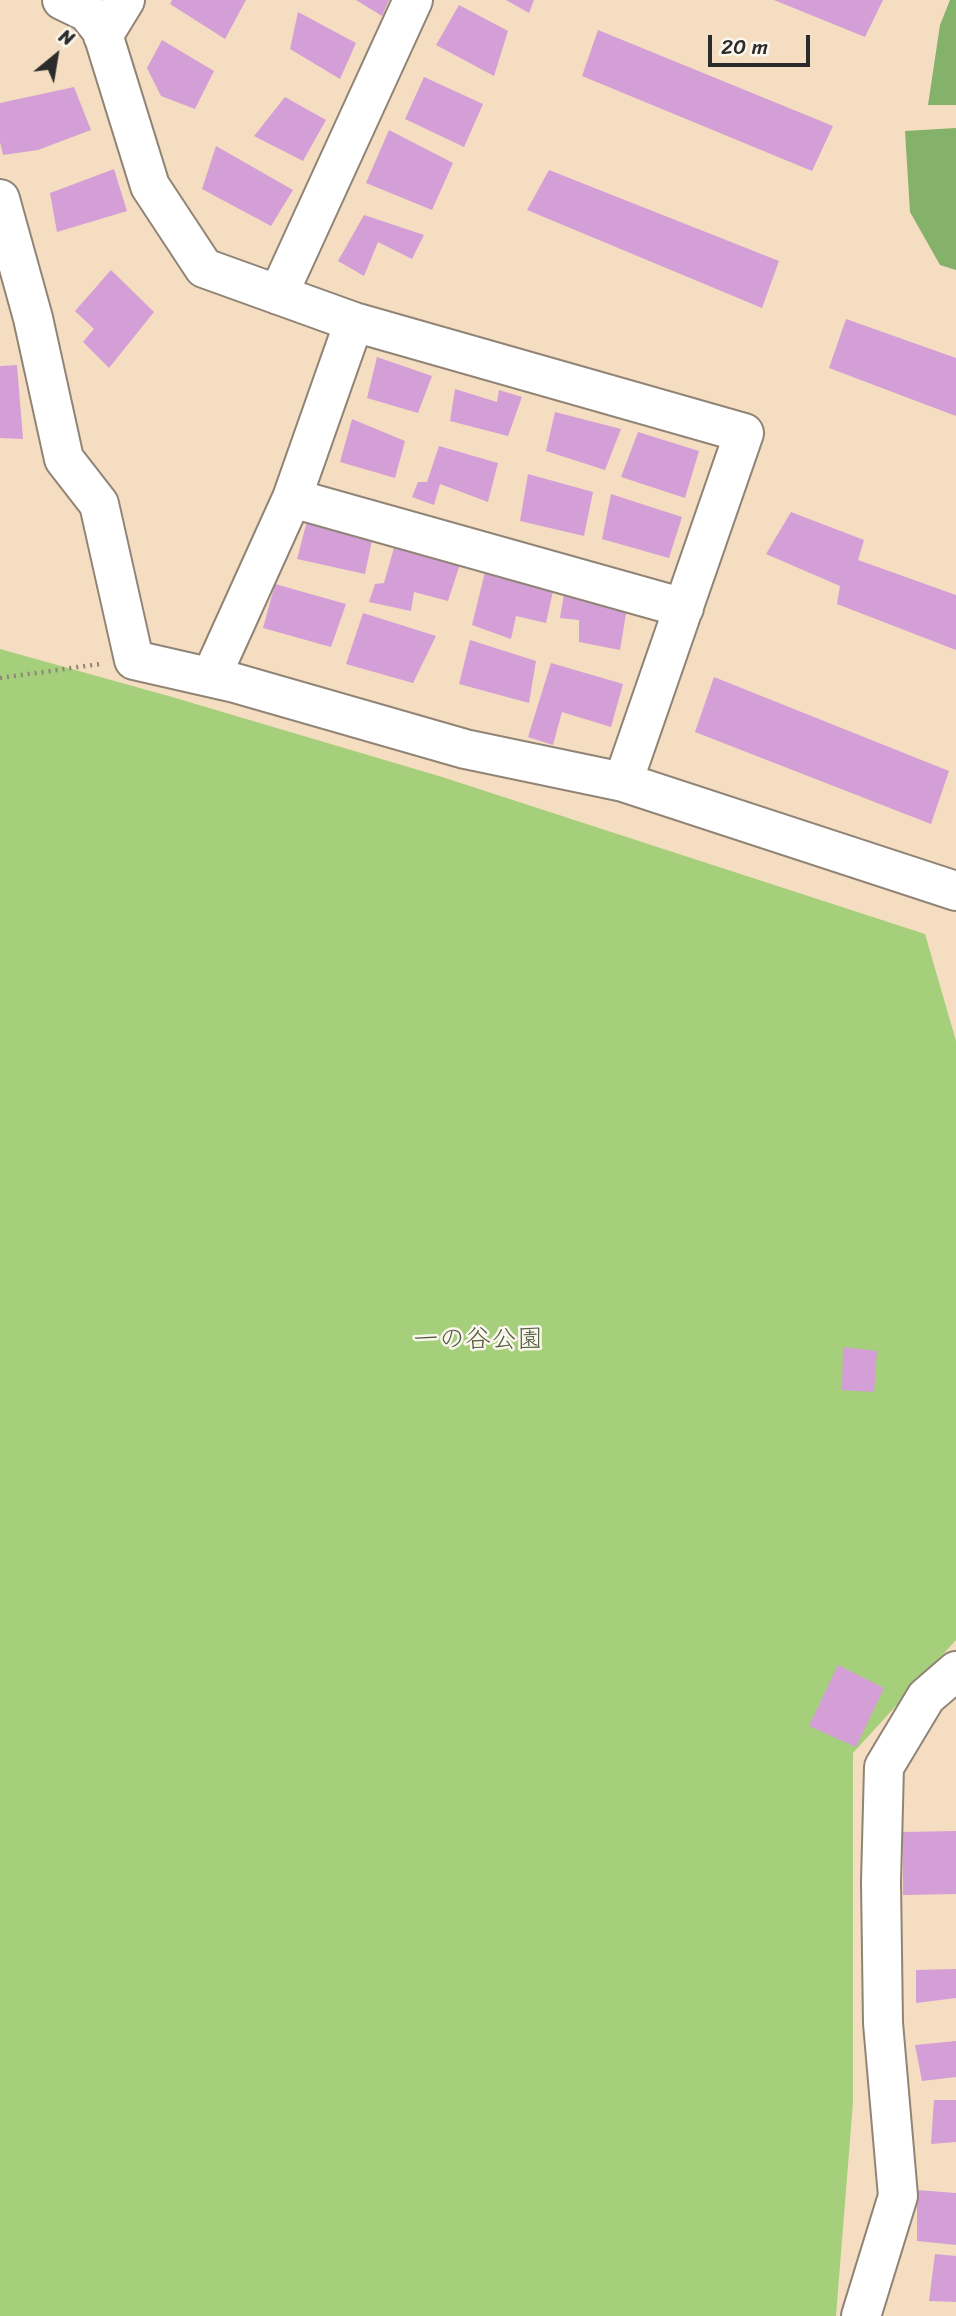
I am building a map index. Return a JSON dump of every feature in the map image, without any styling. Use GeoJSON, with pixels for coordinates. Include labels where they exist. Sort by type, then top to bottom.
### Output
{"type":"FeatureCollection","features":[{"type":"Feature","properties":{"kind":"street"},"geometry":{"type":"LineString","coordinates":[[62,0],[87,12],[103,36],[150,186],[204,268],[354,323],[744,433],[623,782]]}},
{"type":"Feature","properties":{"kind":"street"},"geometry":{"type":"LineString","coordinates":[[103,36],[125,0]]}},
{"type":"Feature","properties":{"kind":"street"},"geometry":{"type":"LineString","coordinates":[[278,295],[413,0]]}},
{"type":"Feature","properties":{"kind":"street"},"geometry":{"type":"LineString","coordinates":[[0,199],[33,318],[64,459],[99,504],[134,660],[211,677],[466,749],[623,782],[956,891]]}},
{"type":"Feature","properties":{"kind":"street"},"geometry":{"type":"LineString","coordinates":[[211,677],[292,498],[354,323]]}},
{"type":"Feature","properties":{"kind":"street"},"geometry":{"type":"LineString","coordinates":[[292,498],[684,608]]}},
{"type":"Feature","properties":{"kind":"street"},"geometry":{"type":"LineString","coordinates":[[861,2316],[898,2196],[883,2023],[881,1882],[884,1767],[926,1697],[956,1671]]}},
{"type":"Feature","properties":{"kind":"path"},"geometry":{"type":"LineString","coordinates":[[0,678],[134,660]]}},
{"type":"Feature","properties":{"kind":"green space"},"geometry":{"type":"Polygon","coordinates":[[[950,0],[956,0],[956,105],[928,105],[940,25],[950,0]]]}},
{"type":"Feature","properties":{"kind":"green space"},"geometry":{"type":"Polygon","coordinates":[[[956,128],[956,270],[940,265],[910,212],[905,131],[956,128]]]}},
{"type":"Feature","properties":{"kind":"green space","name":"一の谷公園"},"geometry":{"type":"Polygon","coordinates":[[[0,649],[442,777],[925,934],[956,1041],[956,1640],[853,1753],[853,2102],[836,2316],[0,2316],[0,649]]]}},
{"type":"Feature","properties":{"kind":"building"},"geometry":{"type":"Polygon","coordinates":[[[172,0],[246,0],[225,39],[170,4],[172,0]]]}},
{"type":"Feature","properties":{"kind":"building"},"geometry":{"type":"Polygon","coordinates":[[[356,0],[389,0],[382,16],[356,0]]]}},
{"type":"Feature","properties":{"kind":"building"},"geometry":{"type":"Polygon","coordinates":[[[506,0],[534,0],[529,13],[506,0]]]}},
{"type":"Feature","properties":{"kind":"building"},"geometry":{"type":"Polygon","coordinates":[[[774,0],[883,0],[865,37],[774,0]]]}},
{"type":"Feature","properties":{"kind":"building"},"geometry":{"type":"Polygon","coordinates":[[[459,5],[508,31],[494,76],[436,45],[459,5]]]}},
{"type":"Feature","properties":{"kind":"building"},"geometry":{"type":"Polygon","coordinates":[[[298,12],[356,43],[340,79],[290,49],[298,12]]]}},
{"type":"Feature","properties":{"kind":"building"},"geometry":{"type":"Polygon","coordinates":[[[598,30],[833,126],[812,171],[582,76],[598,30]]]}},
{"type":"Feature","properties":{"kind":"building"},"geometry":{"type":"Polygon","coordinates":[[[162,40],[214,71],[195,109],[161,96],[147,68],[162,40]]]}},
{"type":"Feature","properties":{"kind":"building"},"geometry":{"type":"Polygon","coordinates":[[[424,77],[483,104],[464,147],[405,119],[424,77]]]}},
{"type":"Feature","properties":{"kind":"building"},"geometry":{"type":"Polygon","coordinates":[[[74,87],[91,130],[38,150],[3,155],[0,142],[0,103],[74,87]]]}},
{"type":"Feature","properties":{"kind":"building"},"geometry":{"type":"Polygon","coordinates":[[[285,97],[326,120],[303,161],[254,136],[285,97]]]}},
{"type":"Feature","properties":{"kind":"building"},"geometry":{"type":"Polygon","coordinates":[[[389,130],[453,163],[432,210],[366,183],[389,130]]]}},
{"type":"Feature","properties":{"kind":"building"},"geometry":{"type":"Polygon","coordinates":[[[216,146],[293,190],[271,226],[202,189],[216,146]]]}},
{"type":"Feature","properties":{"kind":"building"},"geometry":{"type":"Polygon","coordinates":[[[114,169],[127,211],[57,232],[50,193],[114,169]]]}},
{"type":"Feature","properties":{"kind":"building"},"geometry":{"type":"Polygon","coordinates":[[[549,170],[779,261],[762,308],[527,210],[549,170]]]}},
{"type":"Feature","properties":{"kind":"building"},"geometry":{"type":"Polygon","coordinates":[[[364,215],[424,235],[412,259],[378,242],[364,276],[338,261],[364,215]]]}},
{"type":"Feature","properties":{"kind":"building"},"geometry":{"type":"Polygon","coordinates":[[[111,270],[154,312],[109,368],[83,342],[94,329],[75,311],[111,270]]]}},
{"type":"Feature","properties":{"kind":"building"},"geometry":{"type":"Polygon","coordinates":[[[846,319],[956,358],[956,416],[829,368],[846,319]]]}},
{"type":"Feature","properties":{"kind":"building"},"geometry":{"type":"Polygon","coordinates":[[[377,357],[432,376],[418,413],[367,398],[377,357]]]}},
{"type":"Feature","properties":{"kind":"building"},"geometry":{"type":"Polygon","coordinates":[[[17,365],[23,439],[0,438],[0,366],[17,365]]]}},
{"type":"Feature","properties":{"kind":"building"},"geometry":{"type":"Polygon","coordinates":[[[455,389],[497,402],[499,390],[522,397],[508,436],[450,421],[455,389]]]}},
{"type":"Feature","properties":{"kind":"building"},"geometry":{"type":"Polygon","coordinates":[[[555,412],[621,429],[605,470],[546,451],[555,412]]]}},
{"type":"Feature","properties":{"kind":"building"},"geometry":{"type":"Polygon","coordinates":[[[352,419],[405,441],[395,478],[340,462],[352,419]]]}},
{"type":"Feature","properties":{"kind":"building"},"geometry":{"type":"Polygon","coordinates":[[[638,432],[699,451],[685,498],[621,477],[638,432]]]}},
{"type":"Feature","properties":{"kind":"building"},"geometry":{"type":"Polygon","coordinates":[[[439,446],[498,463],[488,502],[440,484],[434,505],[412,497],[418,482],[427,482],[439,446]]]}},
{"type":"Feature","properties":{"kind":"building"},"geometry":{"type":"Polygon","coordinates":[[[528,474],[593,492],[584,536],[520,521],[528,474]]]}},
{"type":"Feature","properties":{"kind":"building"},"geometry":{"type":"Polygon","coordinates":[[[611,494],[682,517],[669,558],[602,539],[611,494]]]}},
{"type":"Feature","properties":{"kind":"building"},"geometry":{"type":"Polygon","coordinates":[[[791,512],[864,540],[858,560],[956,595],[956,650],[837,604],[840,586],[766,554],[791,512]]]}},
{"type":"Feature","properties":{"kind":"building"},"geometry":{"type":"Polygon","coordinates":[[[307,521],[373,536],[365,574],[297,559],[307,521]]]}},
{"type":"Feature","properties":{"kind":"building"},"geometry":{"type":"Polygon","coordinates":[[[395,544],[460,564],[448,601],[414,592],[411,611],[369,602],[375,584],[384,583],[395,544]]]}},
{"type":"Feature","properties":{"kind":"building"},"geometry":{"type":"Polygon","coordinates":[[[486,568],[553,591],[546,623],[516,616],[511,639],[472,625],[486,568]]]}},
{"type":"Feature","properties":{"kind":"building"},"geometry":{"type":"Polygon","coordinates":[[[275,584],[346,604],[331,647],[263,628],[275,584]]]}},
{"type":"Feature","properties":{"kind":"building"},"geometry":{"type":"Polygon","coordinates":[[[565,588],[627,608],[620,650],[579,642],[579,620],[560,618],[565,588]]]}},
{"type":"Feature","properties":{"kind":"building"},"geometry":{"type":"Polygon","coordinates":[[[363,613],[436,636],[413,683],[346,664],[363,613]]]}},
{"type":"Feature","properties":{"kind":"building"},"geometry":{"type":"Polygon","coordinates":[[[470,640],[536,661],[529,703],[459,684],[470,640]]]}},
{"type":"Feature","properties":{"kind":"building"},"geometry":{"type":"Polygon","coordinates":[[[551,663],[623,684],[611,727],[562,712],[553,745],[528,737],[551,663]]]}},
{"type":"Feature","properties":{"kind":"building"},"geometry":{"type":"Polygon","coordinates":[[[714,677],[949,771],[931,824],[695,732],[714,677]]]}},
{"type":"Feature","properties":{"kind":"building"},"geometry":{"type":"Polygon","coordinates":[[[843,1347],[877,1351],[874,1392],[842,1390],[843,1347]]]}},
{"type":"Feature","properties":{"kind":"building"},"geometry":{"type":"Polygon","coordinates":[[[838,1665],[884,1688],[856,1747],[809,1726],[838,1665]]]}},
{"type":"Feature","properties":{"kind":"building"},"geometry":{"type":"Polygon","coordinates":[[[956,1831],[956,1894],[903,1895],[903,1832],[956,1831]]]}},
{"type":"Feature","properties":{"kind":"building"},"geometry":{"type":"Polygon","coordinates":[[[956,1969],[956,1998],[916,2003],[916,1970],[956,1969]]]}},
{"type":"Feature","properties":{"kind":"building"},"geometry":{"type":"Polygon","coordinates":[[[956,2041],[956,2077],[922,2081],[915,2045],[956,2041]]]}},
{"type":"Feature","properties":{"kind":"building"},"geometry":{"type":"Polygon","coordinates":[[[934,2100],[956,2100],[956,2142],[931,2144],[934,2100]]]}},
{"type":"Feature","properties":{"kind":"building"},"geometry":{"type":"Polygon","coordinates":[[[917,2190],[956,2193],[956,2245],[917,2241],[917,2190]]]}},
{"type":"Feature","properties":{"kind":"building"},"geometry":{"type":"Polygon","coordinates":[[[935,2254],[956,2256],[956,2302],[929,2301],[935,2254]]]}}]}
